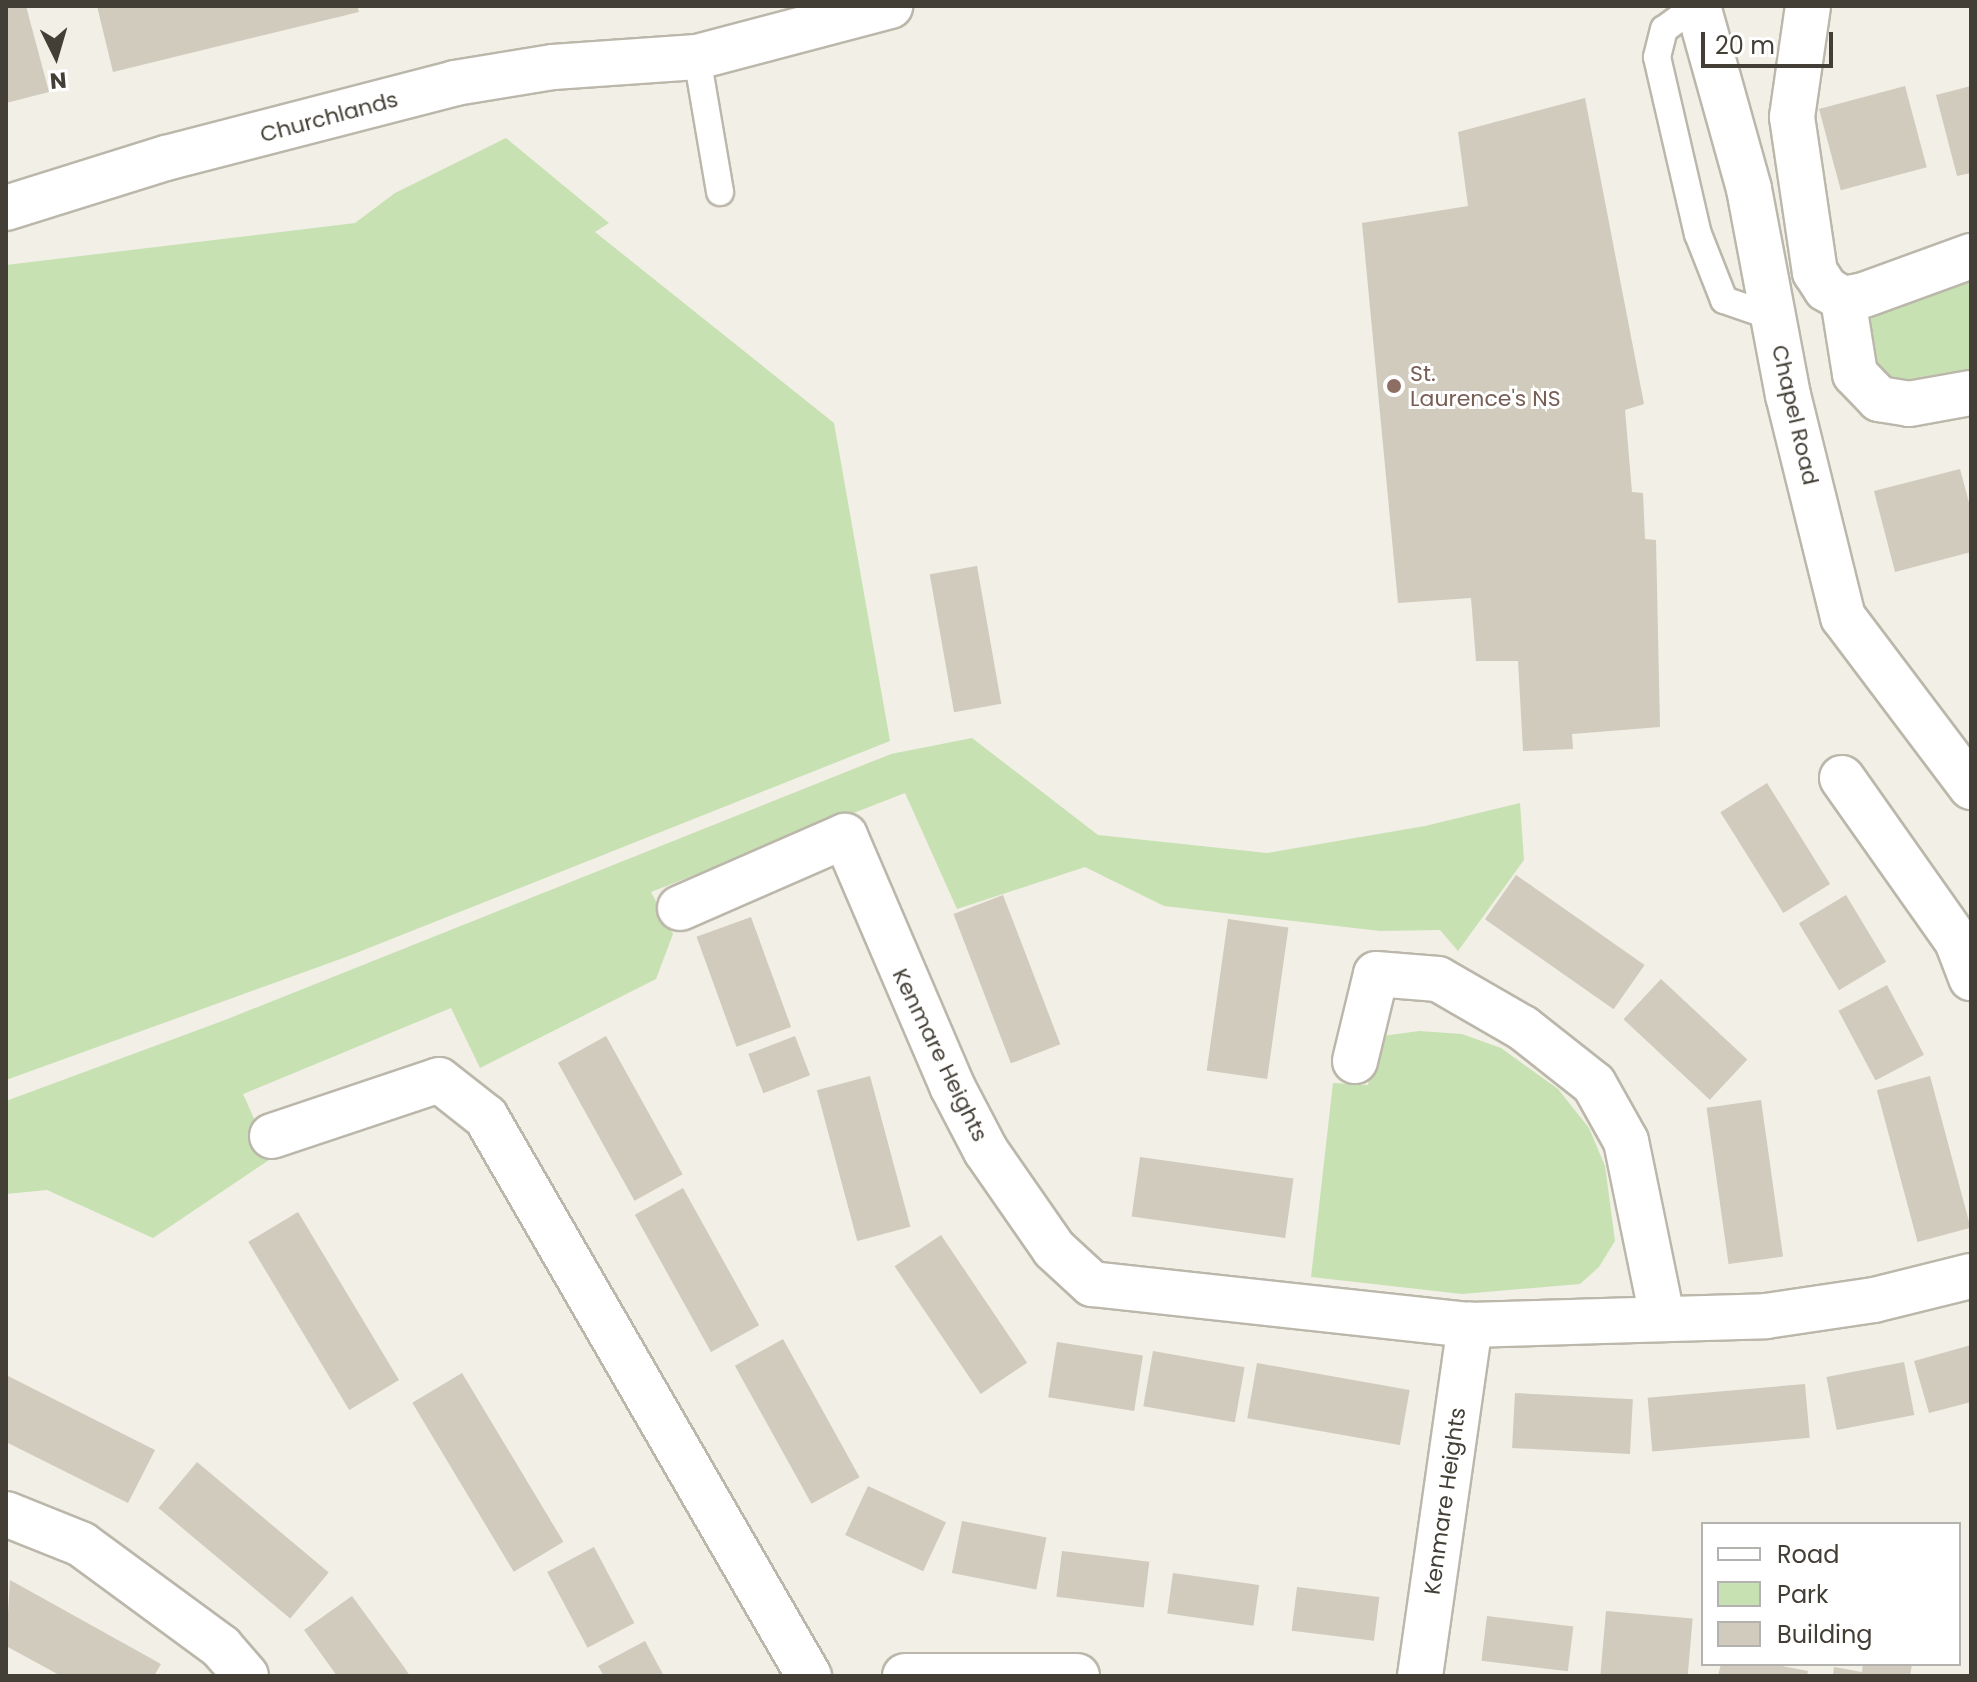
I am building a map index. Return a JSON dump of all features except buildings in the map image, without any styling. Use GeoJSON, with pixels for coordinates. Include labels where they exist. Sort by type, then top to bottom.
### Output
{"type":"FeatureCollection","features":[{"type":"Feature","properties":{"kind":"street","name":"Churchlands"},"geometry":{"type":"LineString","coordinates":[[6,208],[166,158],[455,83],[678,57],[890,6]]}},
{"type":"Feature","properties":{"kind":"street","name":"Chapel Road"},"geometry":{"type":"LineString","coordinates":[[1697,6],[1749,189],[1773,317],[1843,617],[1971,787]]}},
{"type":"Feature","properties":{"kind":"street"},"geometry":{"type":"LineString","coordinates":[[1808,6],[1792,117],[1815,272],[1826,289],[1843,299],[1971,256]]}},
{"type":"Feature","properties":{"kind":"street"},"geometry":{"type":"LineString","coordinates":[[1843,299],[1855,374],[1879,399],[1909,404],[1971,393]]}},
{"type":"Feature","properties":{"kind":"street"},"geometry":{"type":"LineString","coordinates":[[1842,778],[1957,941],[1971,978]]}},
{"type":"Feature","properties":{"kind":"street","name":"Kenmare Heights"},"geometry":{"type":"LineString","coordinates":[[680,908],[845,836],[946,1073],[986,1151],[1054,1249],[1092,1284],[1470,1325],[1662,1316],[1766,1316],[1874,1300],[1971,1276]]}},
{"type":"Feature","properties":{"kind":"street"},"geometry":{"type":"LineString","coordinates":[[1355,1061],[1376,974],[1438,979],[1523,1028],[1594,1084],[1626,1141],[1662,1316]]}},
{"type":"Feature","properties":{"kind":"street"},"geometry":{"type":"LineString","coordinates":[[272,1136],[439,1080],[486,1117],[809,1676]]}},
{"type":"Feature","properties":{"kind":"street","name":"Kenmare Heights"},"geometry":{"type":"LineString","coordinates":[[1420,1676],[1470,1325]]}},
{"type":"Feature","properties":{"kind":"street"},"geometry":{"type":"LineString","coordinates":[[6,1514],[81,1544],[221,1647],[246,1676]]}},
{"type":"Feature","properties":{"kind":"street"},"geometry":{"type":"LineString","coordinates":[[905,1676],[1077,1676]]}},
{"type":"Feature","properties":{"kind":"lane"},"geometry":{"type":"LineString","coordinates":[[1697,6],[1664,29],[1657,57],[1698,234],[1724,300],[1773,317]]}},
{"type":"Feature","properties":{"kind":"lane"},"geometry":{"type":"LineString","coordinates":[[678,57],[720,192]]}},
{"type":"Feature","properties":{"kind":"green space"},"geometry":{"type":"Polygon","coordinates":[[[506,138],[609,223],[595,232],[834,423],[890,741],[346,957],[6,1080],[6,265],[355,223],[395,193],[506,138]]]}},
{"type":"Feature","properties":{"kind":"green space"},"geometry":{"type":"Polygon","coordinates":[[[1971,267],[1971,371],[1904,384],[1879,379],[1866,356],[1867,308],[1971,267]]]}},
{"type":"Feature","properties":{"kind":"green space"},"geometry":{"type":"Polygon","coordinates":[[[972,738],[1098,835],[1267,853],[1425,826],[1520,803],[1524,860],[1458,951],[1440,930],[1380,931],[1164,906],[1085,867],[957,909],[905,793],[651,892],[673,934],[656,979],[480,1068],[451,1008],[243,1094],[272,1158],[153,1238],[47,1190],[6,1194],[6,1101],[225,1020],[891,754],[972,738]]]}},
{"type":"Feature","properties":{"kind":"green space"},"geometry":{"type":"Polygon","coordinates":[[[1419,1031],[1462,1034],[1501,1048],[1558,1089],[1589,1128],[1605,1166],[1615,1241],[1599,1267],[1580,1284],[1462,1294],[1311,1277],[1333,1083],[1368,1085],[1375,1037],[1419,1031]]]}},
{"type":"Feature","properties":{"kind":"place","name":"St. Laurence's NS"},"geometry":{"type":"Point","coordinates":[1394,386]}}]}
